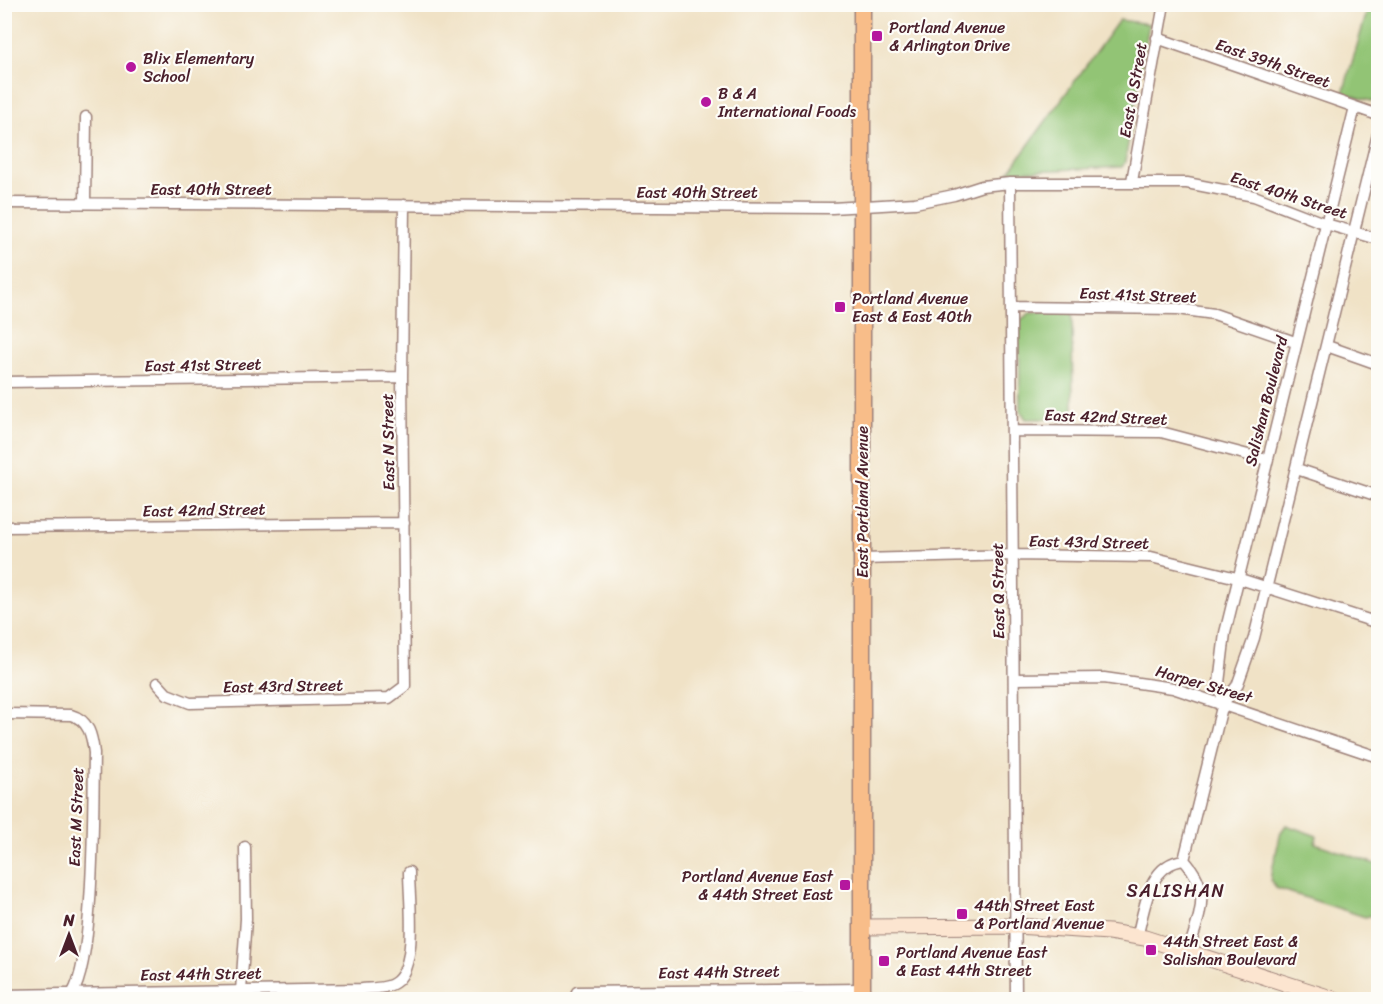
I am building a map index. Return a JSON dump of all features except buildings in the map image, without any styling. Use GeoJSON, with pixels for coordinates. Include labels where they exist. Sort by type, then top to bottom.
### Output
{"type":"FeatureCollection","features":[{"type":"Feature","properties":{"kind":"main road","name":"East Portland Avenue"},"geometry":{"type":"LineString","coordinates":[[862,4],[862,994]]}},
{"type":"Feature","properties":{"kind":"street","name":"East Q Street"},"geometry":{"type":"LineString","coordinates":[[1132,181],[1164,4]]}},
{"type":"Feature","properties":{"kind":"street","name":"East 39th Street"},"geometry":{"type":"LineString","coordinates":[[1157,38],[1378,115]]}},
{"type":"Feature","properties":{"kind":"street","name":"Salishan Boulevard"},"geometry":{"type":"LineString","coordinates":[[1223,704],[1219,683],[1222,651],[1237,578],[1355,107]]}},
{"type":"Feature","properties":{"kind":"street"},"geometry":{"type":"LineString","coordinates":[[85,203],[86,117]]}},
{"type":"Feature","properties":{"kind":"street","name":"Salishan Boulevard"},"geometry":{"type":"LineString","coordinates":[[1184,860],[1223,704],[1237,686],[1250,653],[1378,134]]}},
{"type":"Feature","properties":{"kind":"street","name":"East 40th Street"},"geometry":{"type":"LineString","coordinates":[[4,202],[862,207],[915,203],[954,195],[982,186],[1010,183],[1132,181],[1187,183],[1254,196],[1326,224],[1378,239]]}},
{"type":"Feature","properties":{"kind":"street","name":"East Q Street"},"geometry":{"type":"LineString","coordinates":[[1010,183],[1016,999]]}},
{"type":"Feature","properties":{"kind":"street","name":"East N Street"},"geometry":{"type":"LineString","coordinates":[[405,205],[402,377],[407,678]]}},
{"type":"Feature","properties":{"kind":"street","name":"East 41st Street"},"geometry":{"type":"LineString","coordinates":[[1011,307],[1178,309],[1214,314],[1295,342]]}},
{"type":"Feature","properties":{"kind":"street"},"geometry":{"type":"LineString","coordinates":[[1327,346],[1378,364]]}},
{"type":"Feature","properties":{"kind":"street","name":"East 41st Street"},"geometry":{"type":"LineString","coordinates":[[4,382],[402,377]]}},
{"type":"Feature","properties":{"kind":"street","name":"East 42nd Street"},"geometry":{"type":"LineString","coordinates":[[1013,431],[1161,432],[1267,460]]}},
{"type":"Feature","properties":{"kind":"street"},"geometry":{"type":"LineString","coordinates":[[1297,469],[1378,496]]}},
{"type":"Feature","properties":{"kind":"street","name":"East 42nd Street"},"geometry":{"type":"LineString","coordinates":[[4,527],[404,523]]}},
{"type":"Feature","properties":{"kind":"street","name":"East 43rd Street"},"geometry":{"type":"LineString","coordinates":[[862,559],[1012,555],[1151,557],[1237,578],[1378,623]]}},
{"type":"Feature","properties":{"kind":"street","name":"East 43rd Street"},"geometry":{"type":"LineString","coordinates":[[157,683],[167,694],[190,703],[389,698],[401,691],[407,678]]}},
{"type":"Feature","properties":{"kind":"street","name":"Harper Street"},"geometry":{"type":"LineString","coordinates":[[1015,679],[1104,678],[1173,688],[1378,757]]}},
{"type":"Feature","properties":{"kind":"street","name":"East M Street"},"geometry":{"type":"LineString","coordinates":[[4,714],[71,715],[81,719],[91,735],[94,753],[87,920],[82,973],[72,994]]}},
{"type":"Feature","properties":{"kind":"street"},"geometry":{"type":"LineString","coordinates":[[241,991],[246,919],[245,847]]}},
{"type":"Feature","properties":{"kind":"street"},"geometry":{"type":"LineString","coordinates":[[1137,937],[1150,888],[1159,872],[1169,864],[1184,860],[1201,884],[1203,897],[1188,953]]}},
{"type":"Feature","properties":{"kind":"street","name":"East 44th Street"},"geometry":{"type":"LineString","coordinates":[[4,995],[390,986],[397,982],[406,969],[410,954],[409,872]]}},
{"type":"Feature","properties":{"kind":"street"},"geometry":{"type":"LineString","coordinates":[[862,927],[1016,926],[1109,932],[1137,937],[1337,999]]}},
{"type":"Feature","properties":{"kind":"street","name":"East 44th Street"},"geometry":{"type":"LineString","coordinates":[[577,992],[862,994]]}},
{"type":"Feature","properties":{"kind":"green space"},"geometry":{"type":"Polygon","coordinates":[[[1369,5],[1378,5],[1378,103],[1343,93],[1369,5]]]}},
{"type":"Feature","properties":{"kind":"green space"},"geometry":{"type":"Polygon","coordinates":[[[1119,20],[1149,24],[1125,162],[1122,167],[1009,172],[1119,20]]]}},
{"type":"Feature","properties":{"kind":"green space"},"geometry":{"type":"Polygon","coordinates":[[[1072,311],[1073,419],[1026,419],[1020,410],[1019,321],[1030,313],[1072,311]]]}},
{"type":"Feature","properties":{"kind":"green space"},"geometry":{"type":"Polygon","coordinates":[[[1286,825],[1317,836],[1315,843],[1378,865],[1378,914],[1365,917],[1276,888],[1271,881],[1271,874],[1281,832],[1286,825]]]}},
{"type":"Feature","properties":{"kind":"place","name":"Portland Avenue & Arlington Drive"},"geometry":{"type":"Point","coordinates":[877,36]}},
{"type":"Feature","properties":{"kind":"place","name":"Blix Elementary School"},"geometry":{"type":"Point","coordinates":[131,67]}},
{"type":"Feature","properties":{"kind":"place","name":"B & A International Foods"},"geometry":{"type":"Point","coordinates":[706,102]}},
{"type":"Feature","properties":{"kind":"place","name":"Portland Avenue East & East 40th"},"geometry":{"type":"Point","coordinates":[840,307]}},
{"type":"Feature","properties":{"kind":"place","name":"Portland Avenue East & 44th Street East"},"geometry":{"type":"Point","coordinates":[845,885]}},
{"type":"Feature","properties":{"kind":"place","name":"44th Street East & Portland Avenue"},"geometry":{"type":"Point","coordinates":[962,914]}},
{"type":"Feature","properties":{"kind":"place","name":"44th Street East & Salishan Boulevard"},"geometry":{"type":"Point","coordinates":[1151,950]}},
{"type":"Feature","properties":{"kind":"place","name":"Portland Avenue East & East 44th Street"},"geometry":{"type":"Point","coordinates":[884,961]}},
{"type":"Feature","properties":{"kind":"district","name":"SALISHAN"},"geometry":{"type":"Point","coordinates":[1176,891]}}]}
